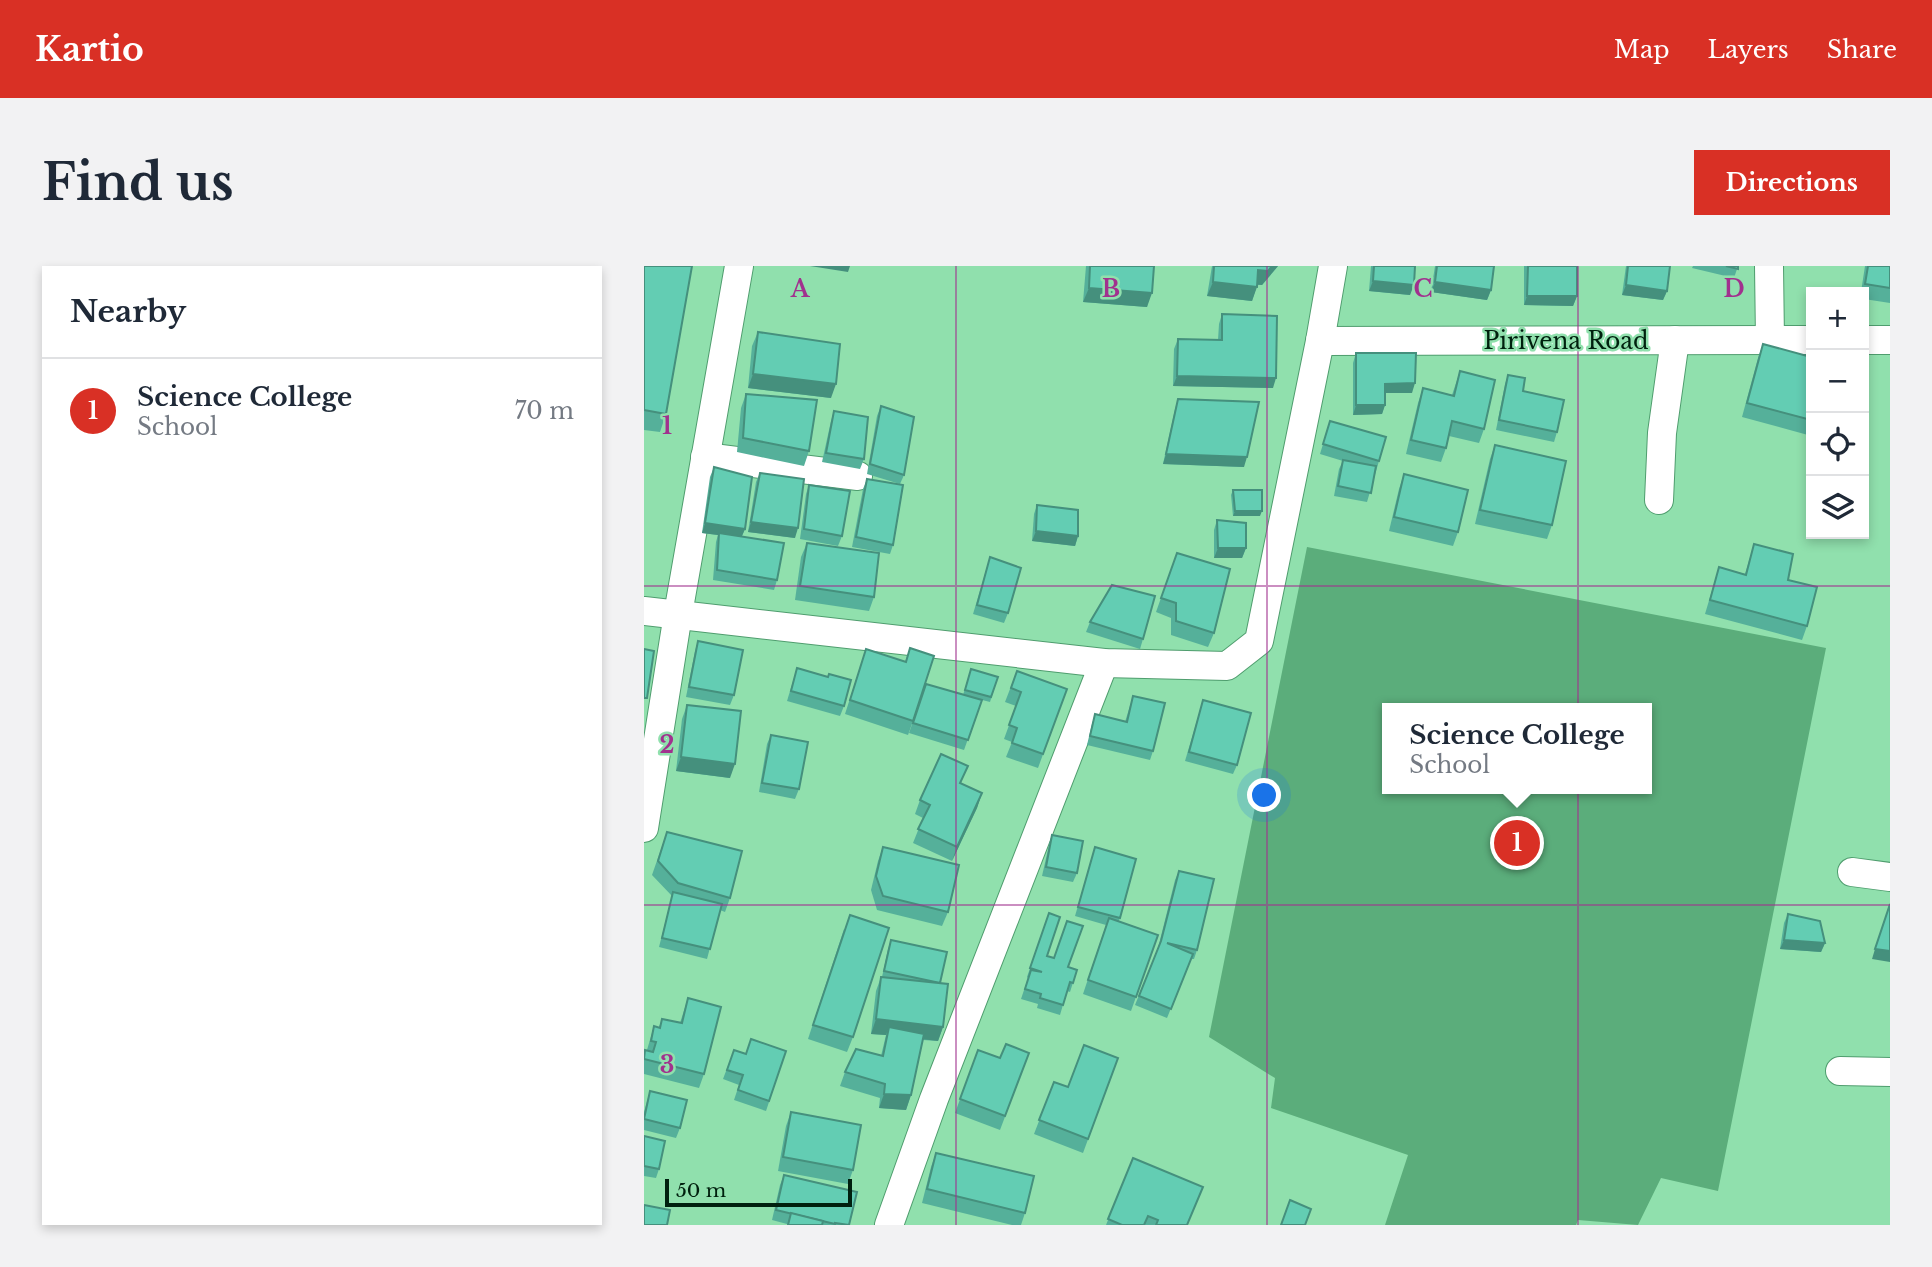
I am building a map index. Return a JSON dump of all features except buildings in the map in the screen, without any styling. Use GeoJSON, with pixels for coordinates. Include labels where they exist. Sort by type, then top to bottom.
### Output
{"type":"FeatureCollection","features":[{"type":"Feature","properties":{"kind":"street"},"geometry":{"type":"LineString","coordinates":[[644,828],[678,614],[739,266]]}},
{"type":"Feature","properties":{"kind":"street"},"geometry":{"type":"LineString","coordinates":[[644,611],[1104,663],[1227,666],[1259,641],[1333,266]]}},
{"type":"Feature","properties":{"kind":"street"},"geometry":{"type":"LineString","coordinates":[[1769,266],[1770,340]]}},
{"type":"Feature","properties":{"kind":"street"},"geometry":{"type":"LineString","coordinates":[[1659,500],[1662,433],[1675,340]]}},
{"type":"Feature","properties":{"kind":"street","name":"Pirivena Road"},"geometry":{"type":"LineString","coordinates":[[1320,341],[1806,340]]}},
{"type":"Feature","properties":{"kind":"street"},"geometry":{"type":"LineString","coordinates":[[1869,340],[1890,340]]}},
{"type":"Feature","properties":{"kind":"street"},"geometry":{"type":"LineString","coordinates":[[705,457],[858,476]]}},
{"type":"Feature","properties":{"kind":"street"},"geometry":{"type":"LineString","coordinates":[[888,1225],[934,1099],[1104,663]]}},
{"type":"Feature","properties":{"kind":"street"},"geometry":{"type":"LineString","coordinates":[[1852,872],[1890,877]]}},
{"type":"Feature","properties":{"kind":"street"},"geometry":{"type":"LineString","coordinates":[[1840,1071],[1890,1072]]}},
{"type":"Feature","properties":{"kind":"green space"},"geometry":{"type":"Polygon","coordinates":[[[1307,547],[1826,648],[1718,1191],[1661,1178],[1638,1225],[1578,1220],[1576,1225],[1385,1225],[1408,1155],[1271,1108],[1275,1078],[1209,1037],[1307,547]]]}},
{"type":"Feature","properties":{"kind":"place","name":"Science College"},"geometry":{"type":"Point","coordinates":[1517,843]}}]}
